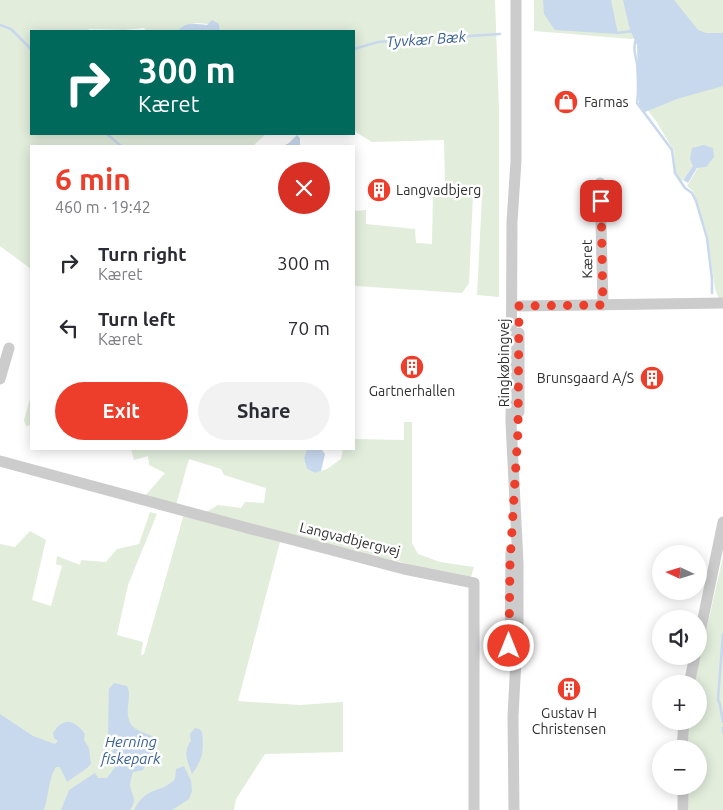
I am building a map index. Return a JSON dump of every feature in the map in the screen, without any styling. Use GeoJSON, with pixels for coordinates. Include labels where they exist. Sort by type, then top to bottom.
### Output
{"type":"FeatureCollection","features":[{"type":"Feature","properties":{"kind":"street","name":"Ringkøbingvej"},"geometry":{"type":"LineString","coordinates":[[514,810],[513,716],[518,622],[518,563],[511,393],[512,222],[516,162],[516,0]]}},
{"type":"Feature","properties":{"kind":"street","name":"Ringkøbingvej"},"geometry":{"type":"LineString","coordinates":[[514,475],[518,422],[520,202],[516,162]]}},
{"type":"Feature","properties":{"kind":"street","name":"Kæret"},"geometry":{"type":"LineString","coordinates":[[600,183],[603,305]]}},
{"type":"Feature","properties":{"kind":"street"},"geometry":{"type":"LineString","coordinates":[[519,306],[723,302]]}},
{"type":"Feature","properties":{"kind":"street"},"geometry":{"type":"LineString","coordinates":[[0,376],[9,348]]}},
{"type":"Feature","properties":{"kind":"street","name":"Langvadbjergvej"},"geometry":{"type":"LineString","coordinates":[[0,460],[269,534],[404,569],[474,583],[474,810]]}},
{"type":"Feature","properties":{"kind":"street"},"geometry":{"type":"LineString","coordinates":[[705,610],[723,522]]}},
{"type":"Feature","properties":{"kind":"street"},"geometry":{"type":"LineString","coordinates":[[683,795],[683,810]]}},
{"type":"Feature","properties":{"kind":"green space"},"geometry":{"type":"Polygon","coordinates":[[[0,0],[495,0],[499,109],[499,297],[477,295],[482,197],[478,186],[445,184],[444,140],[372,142],[355,132],[355,30],[220,30],[219,24],[196,23],[186,25],[178,30],[145,30],[144,28],[124,30],[30,30],[30,135],[265,135],[254,145],[30,145],[30,268],[0,246],[0,0]]]}},
{"type":"Feature","properties":{"kind":"green space"},"geometry":{"type":"Polygon","coordinates":[[[534,0],[723,0],[723,298],[719,299],[715,289],[707,233],[693,191],[687,186],[698,168],[693,166],[681,182],[675,170],[674,151],[643,104],[639,36],[632,39],[534,31],[534,0]]]}},
{"type":"Feature","properties":{"kind":"green space"},"geometry":{"type":"Polygon","coordinates":[[[433,193],[473,195],[469,283],[462,293],[355,285],[355,211],[366,210],[366,224],[415,229],[416,243],[432,244],[433,193]]]}},
{"type":"Feature","properties":{"kind":"green space"},"geometry":{"type":"Polygon","coordinates":[[[30,399],[30,425],[26,426],[24,420],[30,399]]]}},
{"type":"Feature","properties":{"kind":"green space"},"geometry":{"type":"Polygon","coordinates":[[[404,422],[412,422],[412,543],[418,554],[440,562],[474,567],[470,580],[407,566],[402,562],[338,549],[203,514],[218,505],[241,508],[245,502],[264,503],[266,488],[224,475],[221,469],[189,459],[176,505],[144,497],[165,473],[149,465],[148,456],[134,460],[131,450],[307,450],[304,458],[307,469],[315,473],[327,469],[341,459],[343,450],[355,450],[355,439],[404,440],[404,422]]]}},
{"type":"Feature","properties":{"kind":"green space"},"geometry":{"type":"Polygon","coordinates":[[[150,512],[157,514],[128,585],[117,635],[143,642],[141,655],[144,654],[184,514],[280,542],[238,701],[300,705],[343,702],[343,752],[265,754],[236,799],[234,810],[0,810],[0,544],[15,547],[30,531],[46,540],[32,600],[51,606],[62,566],[56,564],[57,556],[80,565],[81,560],[106,562],[117,549],[139,544],[150,512]]]}},
{"type":"Feature","properties":{"kind":"green space"},"geometry":{"type":"Polygon","coordinates":[[[723,557],[723,810],[689,810],[688,795],[707,795],[707,740],[688,740],[689,730],[707,730],[707,675],[696,675],[698,665],[707,665],[707,627],[723,557]]]}},
{"type":"Feature","properties":{"kind":"water"},"geometry":{"type":"Polygon","coordinates":[[[543,0],[611,0],[618,34],[555,30],[544,14],[543,0]]]}},
{"type":"Feature","properties":{"kind":"water"},"geometry":{"type":"Polygon","coordinates":[[[623,0],[674,0],[698,30],[706,33],[723,33],[723,86],[677,99],[645,112],[639,104],[637,45],[630,30],[623,0]]]}},
{"type":"Feature","properties":{"kind":"water"},"geometry":{"type":"Polygon","coordinates":[[[212,20],[219,24],[220,30],[178,30],[187,24],[207,25],[212,20]]]}},
{"type":"Feature","properties":{"kind":"water"},"geometry":{"type":"Polygon","coordinates":[[[297,135],[300,138],[300,145],[285,145],[297,135]]]}},
{"type":"Feature","properties":{"kind":"water"},"geometry":{"type":"Polygon","coordinates":[[[704,145],[713,148],[714,157],[706,167],[697,168],[688,183],[683,180],[693,166],[690,159],[692,148],[704,145]]]}},
{"type":"Feature","properties":{"kind":"water"},"geometry":{"type":"Polygon","coordinates":[[[307,450],[322,450],[325,454],[321,471],[315,473],[307,469],[304,458],[307,450]]]}},
{"type":"Feature","properties":{"kind":"water","name":"Herning fiskepark"},"geometry":{"type":"Polygon","coordinates":[[[114,683],[127,686],[129,694],[128,716],[132,725],[136,729],[151,735],[156,741],[155,749],[143,770],[133,772],[130,785],[134,800],[132,806],[130,810],[61,810],[69,790],[95,773],[98,778],[107,778],[116,766],[108,733],[109,689],[114,683]]]}},
{"type":"Feature","properties":{"kind":"water","name":"Herning fiskepark"},"geometry":{"type":"Polygon","coordinates":[[[0,714],[33,736],[55,744],[58,741],[54,738],[53,733],[65,722],[73,723],[85,734],[84,740],[89,748],[91,764],[67,782],[60,767],[56,767],[51,777],[44,810],[0,810],[0,714]]]}},
{"type":"Feature","properties":{"kind":"water"},"geometry":{"type":"Polygon","coordinates":[[[195,728],[202,732],[203,750],[201,759],[192,774],[186,753],[191,741],[190,734],[195,728]]]}},
{"type":"Feature","properties":{"kind":"water","name":"Herning fiskepark"},"geometry":{"type":"Polygon","coordinates":[[[184,766],[191,781],[192,791],[189,799],[172,810],[134,810],[144,796],[170,784],[175,779],[176,769],[184,766]]]}},
{"type":"Feature","properties":{"kind":"waterway","name":"Tyvkær Bæk"},"geometry":{"type":"LineString","coordinates":[[0,25],[11,29],[30,48]]}},
{"type":"Feature","properties":{"kind":"waterway","name":"Tyvkær Bæk"},"geometry":{"type":"LineString","coordinates":[[617,33],[633,31]]}},
{"type":"Feature","properties":{"kind":"waterway","name":"Tyvkær Bæk"},"geometry":{"type":"LineString","coordinates":[[355,49],[378,42],[500,34]]}},
{"type":"Feature","properties":{"kind":"waterway"},"geometry":{"type":"LineString","coordinates":[[636,39],[634,48],[638,78],[637,103],[672,150],[675,173],[685,188],[692,193],[696,201],[707,238],[712,293]]}},
{"type":"Feature","properties":{"kind":"waterway","name":"Tyvkær Bæk"},"geometry":{"type":"LineString","coordinates":[[108,135],[120,145]]}},
{"type":"Feature","properties":{"kind":"waterway"},"geometry":{"type":"LineString","coordinates":[[723,634],[718,699],[723,722]]}},
{"type":"Feature","properties":{"kind":"place","name":"Farmas"},"geometry":{"type":"Point","coordinates":[566,102]}},
{"type":"Feature","properties":{"kind":"place","name":"Langvadbjerg"},"geometry":{"type":"Point","coordinates":[379,190]}},
{"type":"Feature","properties":{"kind":"place","name":"Gartnerhallen"},"geometry":{"type":"Point","coordinates":[412,367]}},
{"type":"Feature","properties":{"kind":"place","name":"Brunsgaard A/S"},"geometry":{"type":"Point","coordinates":[652,378]}},
{"type":"Feature","properties":{"kind":"place","name":"Gustav H Christensen"},"geometry":{"type":"Point","coordinates":[569,689]}},
{"type":"Feature","properties":{"kind":"route"},"geometry":{"type":"LineString","coordinates":[[509,646],[510,563],[518,431],[519,306],[603,305],[601,201]]}}]}
